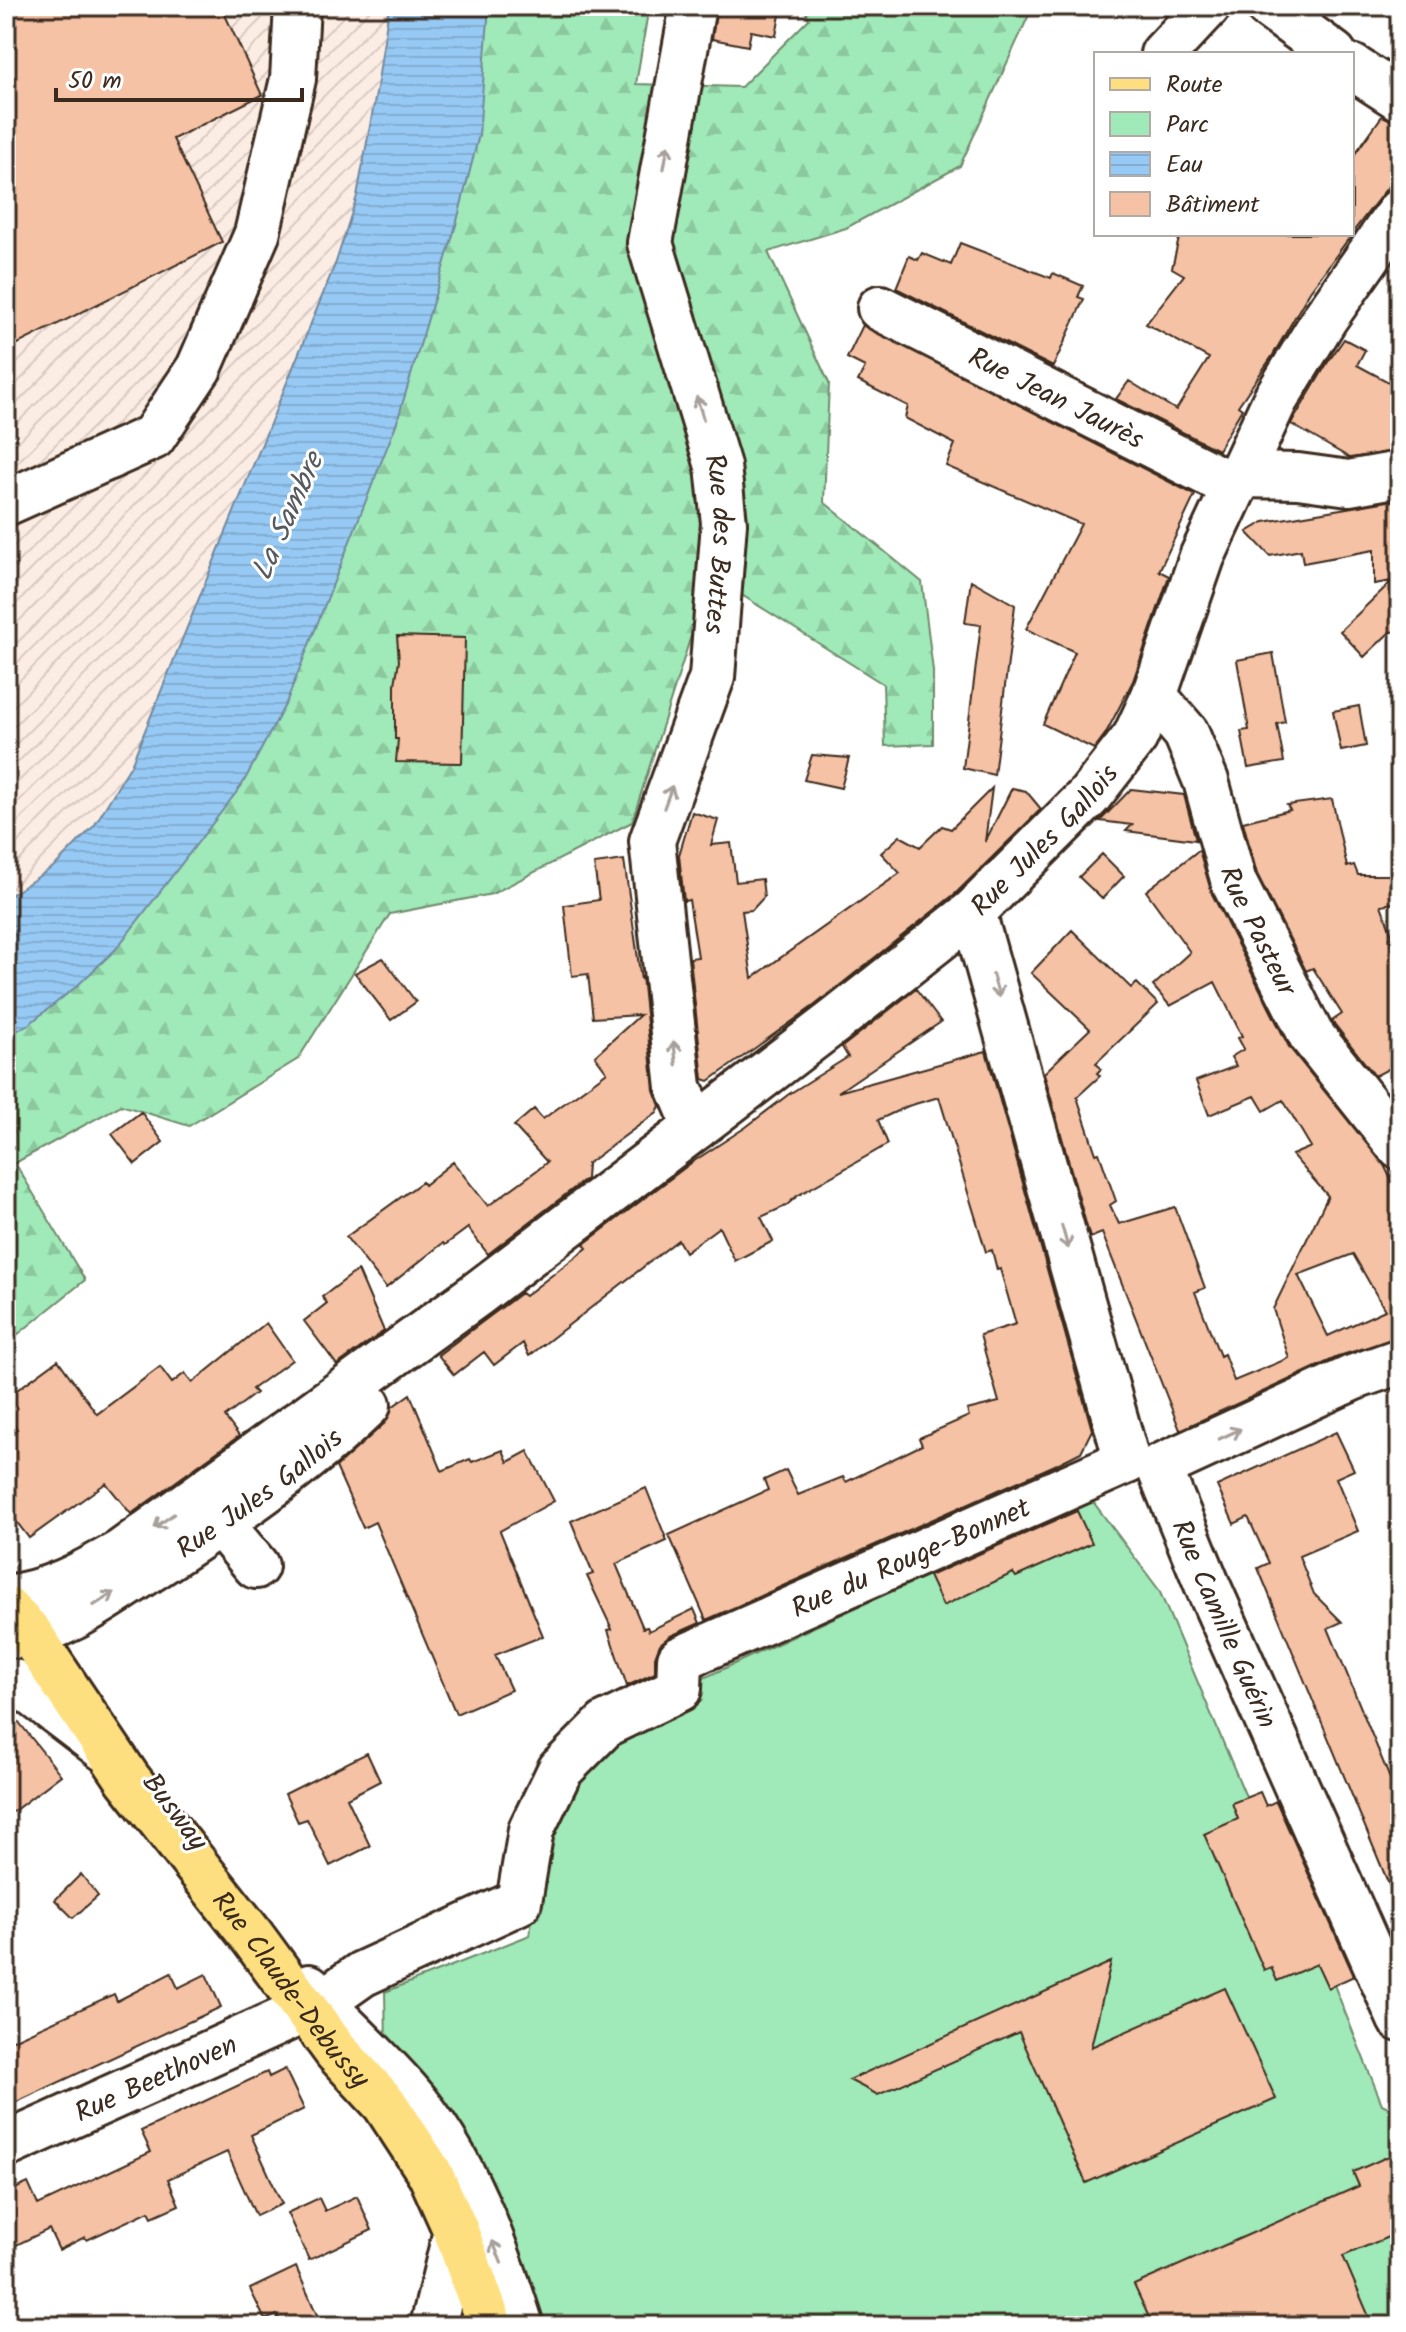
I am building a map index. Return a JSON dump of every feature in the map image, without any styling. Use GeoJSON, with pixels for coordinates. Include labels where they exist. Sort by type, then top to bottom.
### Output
{"type":"FeatureCollection","features":[{"type":"Feature","properties":{"kind":"main road","name":"Rue Claude-Debussy"},"geometry":{"type":"LineString","coordinates":[[17,1616],[128,1779],[314,2006],[336,2051],[385,2104],[430,2173],[456,2231],[490,2326]]}},
{"type":"Feature","properties":{"kind":"street"},"geometry":{"type":"LineString","coordinates":[[6,503],[153,437],[199,368],[257,234],[293,79],[297,6]]}},
{"type":"Feature","properties":{"kind":"street","name":"Rue des Buttes"},"geometry":{"type":"LineString","coordinates":[[693,6],[650,243],[718,466],[724,523],[712,677],[652,841],[679,1087],[696,1127]]}},
{"type":"Feature","properties":{"kind":"street"},"geometry":{"type":"LineString","coordinates":[[1165,52],[1208,6]]}},
{"type":"Feature","properties":{"kind":"street"},"geometry":{"type":"LineString","coordinates":[[1268,6],[1331,52]]}},
{"type":"Feature","properties":{"kind":"street"},"geometry":{"type":"LineString","coordinates":[[1354,68],[1400,98]]}},
{"type":"Feature","properties":{"kind":"street","name":"Rue Jules Gallois"},"geometry":{"type":"LineString","coordinates":[[17,1616],[120,1553],[363,1378],[696,1127],[973,912],[1089,796],[1135,737],[1154,696],[1202,557],[1275,400],[1333,306],[1400,211]]}},
{"type":"Feature","properties":{"kind":"street","name":"Rue Jean Jaurès"},"geometry":{"type":"LineString","coordinates":[[880,308],[1238,481],[1298,476],[1349,483],[1400,474]]}},
{"type":"Feature","properties":{"kind":"street","name":"Rue Pasteur"},"geometry":{"type":"LineString","coordinates":[[1154,696],[1186,733],[1206,781],[1234,883],[1311,1035],[1400,1147]]}},
{"type":"Feature","properties":{"kind":"street"},"geometry":{"type":"LineString","coordinates":[[973,912],[1143,1464],[1400,1361]]}},
{"type":"Feature","properties":{"kind":"street","name":"Rue Jules Gallois"},"geometry":{"type":"LineString","coordinates":[[17,1616],[79,1615],[285,1478],[361,1411],[476,1295]]}},
{"type":"Feature","properties":{"kind":"street"},"geometry":{"type":"LineString","coordinates":[[256,1566],[219,1524],[212,1507],[326,1416],[363,1378]]}},
{"type":"Feature","properties":{"kind":"street","name":"Rue du Rouge-Bonnet"},"geometry":{"type":"LineString","coordinates":[[314,2006],[362,1974],[519,1902],[531,1830],[560,1770],[606,1724],[679,1689],[680,1659],[1143,1464]]}},
{"type":"Feature","properties":{"kind":"street","name":"Rue Camille Guérin"},"geometry":{"type":"LineString","coordinates":[[1143,1464],[1209,1589],[1400,2019]]}},
{"type":"Feature","properties":{"kind":"street","name":"Busway"},"geometry":{"type":"LineString","coordinates":[[17,1616],[142,1766],[314,2006],[409,2092],[448,2148],[475,2200],[501,2263],[521,2326]]}},
{"type":"Feature","properties":{"kind":"street","name":"Busway"},"geometry":{"type":"LineString","coordinates":[[6,1680],[20,1684],[112,1754]]}},
{"type":"Feature","properties":{"kind":"street","name":"Rue Beethoven"},"geometry":{"type":"LineString","coordinates":[[6,2145],[314,2006]]}},
{"type":"Feature","properties":{"kind":"street"},"geometry":{"type":"LineString","coordinates":[[433,2326],[456,2231]]}},
{"type":"Feature","properties":{"kind":"shaded area"},"geometry":{"type":"Polygon","coordinates":[[[6,6],[411,6],[401,103],[161,784],[6,953],[6,6]]]}},
{"type":"Feature","properties":{"kind":"green space"},"geometry":{"type":"Polygon","coordinates":[[[491,6],[649,6],[636,84],[741,87],[809,19],[803,6],[1033,6],[960,166],[846,228],[768,252],[829,383],[824,502],[922,582],[933,671],[933,744],[885,746],[883,684],[740,594],[703,598],[632,822],[492,894],[390,914],[298,1059],[189,1126],[121,1105],[15,1163],[85,1280],[6,1344],[6,1021],[437,227],[491,6]]]}},
{"type":"Feature","properties":{"kind":"green space"},"geometry":{"type":"Polygon","coordinates":[[[1091,1499],[1159,1590],[1244,1792],[1334,1985],[1382,2104],[1400,2113],[1400,2326],[534,2326],[386,2043],[385,1992],[530,1935],[542,1834],[571,1786],[615,1742],[702,1700],[695,1682],[1091,1499]]]}},
{"type":"Feature","properties":{"kind":"water","name":"La Sambre"},"geometry":{"type":"Polygon","coordinates":[[[389,6],[489,6],[479,135],[456,225],[397,422],[286,703],[242,785],[116,949],[77,986],[28,1025],[6,1036],[6,898],[56,865],[94,826],[131,765],[336,262],[357,196],[389,6]]]}},
{"type":"Feature","properties":{"kind":"building"},"geometry":{"type":"Polygon","coordinates":[[[6,6],[221,6],[262,95],[173,139],[222,242],[6,350],[6,6]]]}},
{"type":"Feature","properties":{"kind":"building"},"geometry":{"type":"Polygon","coordinates":[[[717,6],[781,9],[776,36],[751,31],[748,46],[712,39],[717,6]]]}},
{"type":"Feature","properties":{"kind":"building"},"geometry":{"type":"Polygon","coordinates":[[[1382,116],[1400,123],[1400,171],[1354,230],[1354,155],[1382,116]]]}},
{"type":"Feature","properties":{"kind":"building"},"geometry":{"type":"Polygon","coordinates":[[[1180,236],[1351,236],[1310,291],[1273,355],[1238,406],[1242,409],[1218,450],[1116,399],[1129,381],[1176,410],[1209,358],[1146,324],[1184,275],[1172,268],[1180,236]]]}},
{"type":"Feature","properties":{"kind":"building"},"geometry":{"type":"Polygon","coordinates":[[[960,243],[1051,278],[1053,273],[1083,286],[1078,297],[1084,299],[1053,367],[896,288],[909,256],[918,260],[922,253],[951,265],[960,243]]]}},
{"type":"Feature","properties":{"kind":"building"},"geometry":{"type":"Polygon","coordinates":[[[863,325],[1195,495],[1159,571],[1169,576],[1133,681],[1106,733],[1094,749],[1043,724],[1075,652],[1026,629],[1081,524],[946,466],[955,444],[905,418],[908,406],[858,381],[865,367],[847,358],[863,325]]]}},
{"type":"Feature","properties":{"kind":"building"},"geometry":{"type":"Polygon","coordinates":[[[1344,339],[1365,350],[1357,365],[1400,388],[1400,450],[1350,458],[1291,424],[1344,339]]]}},
{"type":"Feature","properties":{"kind":"building"},"geometry":{"type":"Polygon","coordinates":[[[1400,499],[1398,631],[1390,632],[1364,657],[1340,631],[1392,581],[1374,584],[1374,550],[1303,563],[1301,550],[1270,556],[1247,532],[1264,522],[1400,499]]]}},
{"type":"Feature","properties":{"kind":"building"},"geometry":{"type":"Polygon","coordinates":[[[971,580],[1015,605],[994,775],[963,768],[981,625],[965,623],[971,580]]]}},
{"type":"Feature","properties":{"kind":"building"},"geometry":{"type":"Polygon","coordinates":[[[397,636],[465,638],[462,763],[396,762],[397,636]]]}},
{"type":"Feature","properties":{"kind":"building"},"geometry":{"type":"Polygon","coordinates":[[[1273,653],[1285,722],[1277,724],[1284,762],[1248,768],[1241,731],[1249,730],[1237,660],[1273,653]]]}},
{"type":"Feature","properties":{"kind":"building"},"geometry":{"type":"Polygon","coordinates":[[[1359,706],[1366,746],[1341,751],[1333,711],[1359,706]]]}},
{"type":"Feature","properties":{"kind":"building"},"geometry":{"type":"Polygon","coordinates":[[[812,755],[849,758],[841,788],[804,780],[812,755]]]}},
{"type":"Feature","properties":{"kind":"building"},"geometry":{"type":"Polygon","coordinates":[[[992,788],[985,842],[1012,788],[1026,791],[1041,809],[956,893],[815,1005],[709,1081],[703,1079],[690,958],[698,957],[689,900],[684,901],[679,855],[692,812],[718,820],[711,845],[731,843],[736,882],[762,879],[764,897],[752,910],[742,911],[752,978],[900,873],[881,853],[900,836],[920,847],[942,826],[951,829],[992,788]]]}},
{"type":"Feature","properties":{"kind":"building"},"geometry":{"type":"Polygon","coordinates":[[[1131,789],[1184,795],[1196,840],[1126,831],[1132,825],[1100,821],[1131,789]]]}},
{"type":"Feature","properties":{"kind":"building"},"geometry":{"type":"Polygon","coordinates":[[[1332,799],[1347,867],[1354,865],[1358,875],[1400,875],[1400,902],[1381,905],[1393,937],[1390,938],[1400,981],[1400,1063],[1375,1076],[1332,1021],[1342,1014],[1313,968],[1306,971],[1257,874],[1243,822],[1290,810],[1287,805],[1332,799]]]}},
{"type":"Feature","properties":{"kind":"building"},"geometry":{"type":"Polygon","coordinates":[[[1199,850],[1212,894],[1289,1047],[1384,1165],[1400,1198],[1400,1337],[1342,1355],[1180,1430],[1102,1233],[1090,1238],[1044,1073],[1090,1029],[1031,973],[1072,930],[1131,988],[1137,983],[1158,1004],[1096,1063],[1101,1069],[1097,1073],[1100,1076],[1077,1097],[1116,1201],[1110,1205],[1119,1224],[1175,1207],[1205,1288],[1195,1292],[1220,1356],[1224,1354],[1234,1381],[1289,1358],[1273,1309],[1328,1196],[1292,1155],[1311,1147],[1283,1100],[1264,1111],[1255,1096],[1209,1115],[1196,1081],[1236,1066],[1231,1057],[1244,1049],[1238,1038],[1242,1036],[1215,982],[1170,1006],[1153,986],[1190,952],[1146,891],[1199,850]],[[1353,1254],[1298,1275],[1328,1336],[1385,1310],[1353,1254]]]}},
{"type":"Feature","properties":{"kind":"building"},"geometry":{"type":"Polygon","coordinates":[[[1102,854],[1124,876],[1102,899],[1079,877],[1102,854]]]}},
{"type":"Feature","properties":{"kind":"building"},"geometry":{"type":"Polygon","coordinates":[[[624,860],[641,980],[642,976],[654,1090],[660,1106],[657,1112],[587,1164],[586,1179],[488,1254],[468,1228],[445,1245],[443,1243],[386,1288],[346,1237],[453,1162],[488,1206],[540,1168],[547,1162],[514,1126],[534,1109],[543,1119],[607,1072],[595,1056],[640,1015],[593,1018],[588,974],[572,976],[564,905],[599,900],[594,864],[624,860]]]}},
{"type":"Feature","properties":{"kind":"building"},"geometry":{"type":"Polygon","coordinates":[[[383,958],[416,1002],[391,1020],[355,973],[383,958]]]}},
{"type":"Feature","properties":{"kind":"building"},"geometry":{"type":"Polygon","coordinates":[[[916,989],[941,1022],[838,1092],[986,1051],[1092,1430],[1081,1452],[1055,1465],[706,1620],[669,1535],[768,1490],[764,1480],[786,1470],[798,1495],[843,1477],[846,1482],[922,1445],[919,1438],[969,1416],[967,1410],[999,1402],[980,1335],[1016,1324],[1000,1269],[997,1270],[992,1250],[986,1252],[939,1097],[908,1106],[878,1120],[888,1144],[797,1196],[786,1206],[761,1217],[773,1241],[735,1261],[719,1227],[685,1252],[678,1240],[529,1356],[523,1343],[494,1365],[484,1352],[454,1375],[438,1355],[521,1293],[525,1296],[587,1248],[584,1244],[691,1163],[848,1057],[842,1047],[916,989]]]}},
{"type":"Feature","properties":{"kind":"building"},"geometry":{"type":"Polygon","coordinates":[[[141,1112],[163,1142],[135,1164],[112,1134],[141,1112]]]}},
{"type":"Feature","properties":{"kind":"building"},"geometry":{"type":"Polygon","coordinates":[[[358,1270],[384,1331],[337,1365],[304,1321],[327,1303],[322,1297],[358,1270]]]}},
{"type":"Feature","properties":{"kind":"building"},"geometry":{"type":"Polygon","coordinates":[[[266,1323],[292,1360],[252,1389],[256,1393],[225,1417],[239,1436],[131,1514],[106,1483],[29,1538],[6,1508],[6,1437],[17,1429],[6,1414],[6,1398],[58,1360],[97,1414],[160,1367],[172,1383],[185,1373],[192,1383],[266,1323]]]}},
{"type":"Feature","properties":{"kind":"building"},"geometry":{"type":"Polygon","coordinates":[[[410,1394],[442,1471],[503,1450],[508,1462],[528,1451],[554,1501],[500,1531],[543,1636],[495,1655],[511,1690],[456,1714],[375,1522],[363,1528],[336,1467],[385,1423],[392,1407],[410,1394]]]}},
{"type":"Feature","properties":{"kind":"building"},"geometry":{"type":"Polygon","coordinates":[[[1336,1432],[1354,1470],[1336,1478],[1358,1531],[1299,1556],[1314,1594],[1342,1622],[1328,1628],[1400,1803],[1399,1909],[1258,1568],[1269,1563],[1248,1517],[1234,1524],[1217,1486],[1336,1432]]]}},
{"type":"Feature","properties":{"kind":"building"},"geometry":{"type":"Polygon","coordinates":[[[646,1488],[667,1541],[616,1564],[643,1628],[647,1627],[649,1631],[694,1609],[700,1623],[670,1636],[660,1644],[655,1657],[655,1673],[627,1686],[608,1630],[612,1629],[587,1576],[593,1574],[571,1521],[646,1488]]]}},
{"type":"Feature","properties":{"kind":"building"},"geometry":{"type":"Polygon","coordinates":[[[1077,1511],[1092,1543],[1016,1577],[1013,1573],[943,1606],[929,1576],[1077,1511]]]}},
{"type":"Feature","properties":{"kind":"building"},"geometry":{"type":"Polygon","coordinates":[[[6,1706],[61,1775],[6,1817],[6,1706]]]}},
{"type":"Feature","properties":{"kind":"building"},"geometry":{"type":"Polygon","coordinates":[[[367,1753],[380,1781],[347,1798],[370,1846],[330,1866],[307,1819],[298,1822],[285,1794],[367,1753]]]}},
{"type":"Feature","properties":{"kind":"building"},"geometry":{"type":"Polygon","coordinates":[[[1260,1792],[1266,1806],[1276,1801],[1354,1976],[1328,1988],[1317,1964],[1277,1981],[1271,1967],[1264,1970],[1204,1834],[1238,1819],[1232,1803],[1260,1792]]]}},
{"type":"Feature","properties":{"kind":"building"},"geometry":{"type":"Polygon","coordinates":[[[81,1874],[98,1896],[73,1918],[55,1900],[81,1874]]]}},
{"type":"Feature","properties":{"kind":"building"},"geometry":{"type":"Polygon","coordinates":[[[1111,1962],[1091,2047],[1225,1988],[1276,2099],[1086,2183],[1019,2032],[878,2095],[849,2080],[1111,1962]]]}},
{"type":"Feature","properties":{"kind":"building"},"geometry":{"type":"Polygon","coordinates":[[[171,1973],[178,1988],[206,1974],[221,2007],[6,2107],[6,2043],[114,1994],[117,2001],[171,1973]]]}},
{"type":"Feature","properties":{"kind":"building"},"geometry":{"type":"Polygon","coordinates":[[[285,2069],[304,2109],[251,2135],[282,2204],[256,2216],[227,2152],[168,2179],[179,2205],[152,2217],[149,2211],[59,2250],[49,2229],[6,2250],[6,2193],[28,2183],[38,2205],[151,2152],[141,2131],[267,2072],[269,2077],[285,2069]]]}},
{"type":"Feature","properties":{"kind":"building"},"geometry":{"type":"Polygon","coordinates":[[[1400,2151],[1400,2232],[1343,2256],[1373,2326],[1153,2326],[1134,2285],[1359,2186],[1353,2172],[1400,2151]]]}},
{"type":"Feature","properties":{"kind":"building"},"geometry":{"type":"Polygon","coordinates":[[[357,2196],[372,2230],[309,2260],[287,2213],[319,2198],[325,2211],[357,2196]]]}},
{"type":"Feature","properties":{"kind":"building"},"geometry":{"type":"Polygon","coordinates":[[[296,2267],[322,2326],[282,2326],[277,2315],[265,2320],[250,2289],[296,2267]]]}}]}
